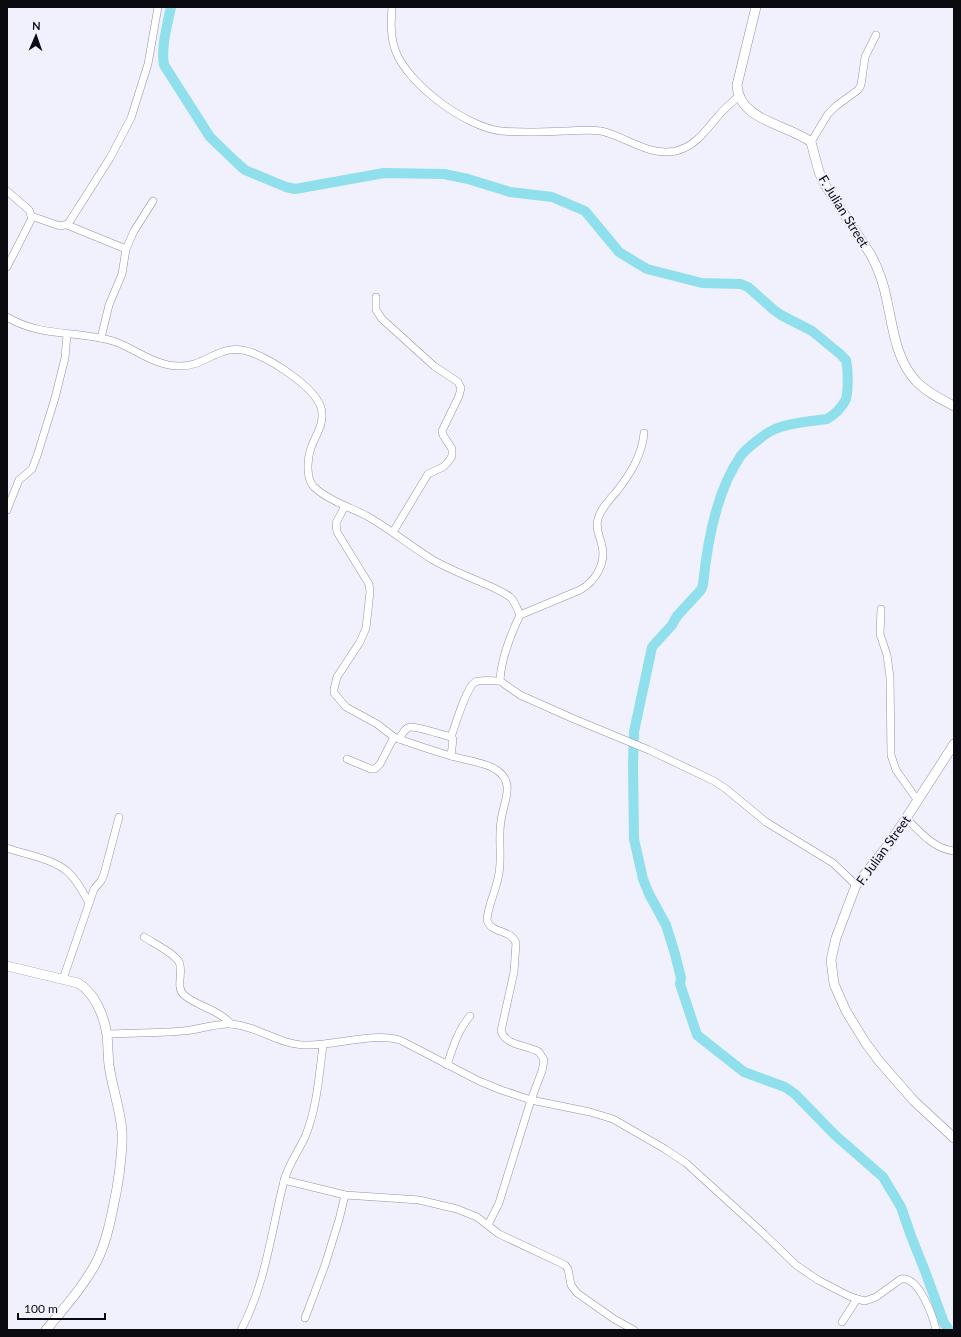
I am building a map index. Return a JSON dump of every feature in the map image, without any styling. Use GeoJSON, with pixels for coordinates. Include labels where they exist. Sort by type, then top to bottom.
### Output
{"type":"FeatureCollection","features":[{"type":"Feature","properties":{"kind":"street"},"geometry":{"type":"LineString","coordinates":[[31,216],[60,226],[66,225],[70,222],[110,158],[126,129],[133,112],[149,59],[158,7]]}},
{"type":"Feature","properties":{"kind":"street"},"geometry":{"type":"LineString","coordinates":[[392,7],[391,30],[393,42],[399,60],[406,69],[422,88],[441,103],[471,122],[490,129],[516,132],[602,132],[654,150],[670,152],[683,148],[699,138],[722,112],[739,96]]}},
{"type":"Feature","properties":{"kind":"street"},"geometry":{"type":"LineString","coordinates":[[756,7],[738,85],[739,96],[744,105],[752,113],[798,134],[811,142],[828,114],[836,106],[858,90],[861,85],[865,57],[876,35]]}},
{"type":"Feature","properties":{"kind":"street","name":"F. Julian Street"},"geometry":{"type":"LineString","coordinates":[[811,142],[819,172],[825,185],[878,267],[887,299],[894,336],[905,367],[917,383],[954,406]]}},
{"type":"Feature","properties":{"kind":"street"},"geometry":{"type":"LineString","coordinates":[[7,191],[27,207],[31,216],[31,220],[8,262]]}},
{"type":"Feature","properties":{"kind":"street"},"geometry":{"type":"LineString","coordinates":[[101,338],[110,305],[120,281],[126,249],[134,231],[153,201]]}},
{"type":"Feature","properties":{"kind":"street"},"geometry":{"type":"LineString","coordinates":[[66,225],[126,249]]}},
{"type":"Feature","properties":{"kind":"street"},"geometry":{"type":"LineString","coordinates":[[376,296],[376,310],[382,319],[434,366],[458,382],[461,388],[459,396],[442,431],[443,436],[452,449],[450,459],[443,467],[428,474],[393,532]]}},
{"type":"Feature","properties":{"kind":"street"},"geometry":{"type":"LineString","coordinates":[[7,317],[27,326],[42,330],[101,338],[117,342],[158,362],[177,366],[194,365],[221,351],[232,349],[254,353],[270,361],[305,385],[319,400],[322,409],[322,425],[309,456],[309,476],[315,488],[345,506],[365,515],[393,532],[412,547],[435,560],[508,596],[512,599],[520,615]]}},
{"type":"Feature","properties":{"kind":"street"},"geometry":{"type":"LineString","coordinates":[[7,510],[19,480],[32,468],[37,456],[55,398],[65,358],[67,334]]}},
{"type":"Feature","properties":{"kind":"street"},"geometry":{"type":"LineString","coordinates":[[500,681],[502,663],[520,615],[585,588],[598,573],[603,555],[597,527],[598,516],[621,486],[637,461],[642,448],[644,433]]}},
{"type":"Feature","properties":{"kind":"street"},"geometry":{"type":"LineString","coordinates":[[345,506],[336,523],[337,532],[366,580],[370,592],[366,628],[360,642],[337,677],[334,693],[346,707],[384,728],[396,738],[451,756],[492,767],[499,772],[507,782],[507,794],[500,831],[499,873],[488,920],[490,926],[511,935],[516,943],[514,972],[503,1016],[501,1032],[505,1038],[516,1044],[539,1052],[544,1060],[542,1071],[531,1100],[499,1203],[488,1225]]}},
{"type":"Feature","properties":{"kind":"street"},"geometry":{"type":"LineString","coordinates":[[881,609],[880,634],[887,655],[890,677],[891,754],[896,770],[918,801]]}},
{"type":"Feature","properties":{"kind":"street"},"geometry":{"type":"LineString","coordinates":[[451,756],[451,737],[460,710],[472,685],[480,681],[500,681],[526,698],[697,772],[726,789],[766,822],[833,863],[856,885]]}},
{"type":"Feature","properties":{"kind":"street"},"geometry":{"type":"LineString","coordinates":[[347,759],[375,769],[380,764],[396,738],[410,727],[451,737]]}},
{"type":"Feature","properties":{"kind":"street","name":"F. Julian Street"},"geometry":{"type":"LineString","coordinates":[[954,744],[918,801],[885,849],[856,885],[836,938],[831,960],[834,984],[846,1011],[865,1042],[879,1061],[914,1101],[954,1138]]}},
{"type":"Feature","properties":{"kind":"street"},"geometry":{"type":"LineString","coordinates":[[62,979],[94,887],[99,883],[104,874],[119,817]]}},
{"type":"Feature","properties":{"kind":"street"},"geometry":{"type":"LineString","coordinates":[[906,818],[937,846],[945,850],[954,851]]}},
{"type":"Feature","properties":{"kind":"street"},"geometry":{"type":"LineString","coordinates":[[7,848],[46,860],[62,868],[71,876],[89,902]]}},
{"type":"Feature","properties":{"kind":"street"},"geometry":{"type":"LineString","coordinates":[[144,937],[178,961],[180,967],[181,990],[184,994],[221,1015],[231,1024]]}},
{"type":"Feature","properties":{"kind":"street"},"geometry":{"type":"LineString","coordinates":[[7,966],[78,983],[89,993],[97,1004],[107,1034],[110,1073],[120,1110],[122,1145],[121,1162],[111,1221],[102,1248],[91,1271],[46,1330]]}},
{"type":"Feature","properties":{"kind":"street"},"geometry":{"type":"LineString","coordinates":[[447,1064],[458,1035],[470,1016]]}},
{"type":"Feature","properties":{"kind":"street"},"geometry":{"type":"LineString","coordinates":[[107,1034],[182,1031],[231,1024],[251,1028],[291,1044],[309,1046],[371,1039],[394,1039],[410,1045],[501,1090],[531,1100],[601,1114],[613,1119],[686,1163],[800,1269],[818,1280],[857,1300],[865,1301],[873,1299],[899,1280],[905,1279],[913,1284],[919,1290],[931,1312],[936,1330]]}},
{"type":"Feature","properties":{"kind":"street"},"geometry":{"type":"LineString","coordinates":[[241,1330],[252,1307],[262,1278],[284,1180],[305,1137],[310,1121],[317,1094],[323,1045]]}},
{"type":"Feature","properties":{"kind":"street"},"geometry":{"type":"LineString","coordinates":[[284,1180],[345,1196],[419,1200],[470,1214],[499,1234],[565,1265],[568,1269],[571,1285],[577,1293],[614,1320],[634,1330]]}},
{"type":"Feature","properties":{"kind":"street"},"geometry":{"type":"LineString","coordinates":[[305,1318],[327,1259],[345,1196]]}},
{"type":"Feature","properties":{"kind":"street"},"geometry":{"type":"LineString","coordinates":[[842,1322],[857,1300]]}},
{"type":"Feature","properties":{"kind":"waterway"},"geometry":{"type":"LineString","coordinates":[[171,7],[164,43],[164,65],[210,137],[245,170],[286,187],[295,189],[384,173],[444,174],[468,179],[510,192],[552,197],[585,211],[619,252],[647,269],[702,283],[741,284],[748,287],[781,315],[812,331],[846,360],[848,381],[846,397],[843,404],[835,413],[827,419],[778,428],[761,438],[740,457],[725,486],[714,519],[701,590],[677,616],[672,625],[652,647],[634,732],[634,839],[643,879],[649,894],[666,925],[681,978],[680,984],[697,1035],[744,1072],[785,1087],[795,1094],[835,1135],[883,1177],[901,1207],[944,1323],[949,1330]]}}]}
